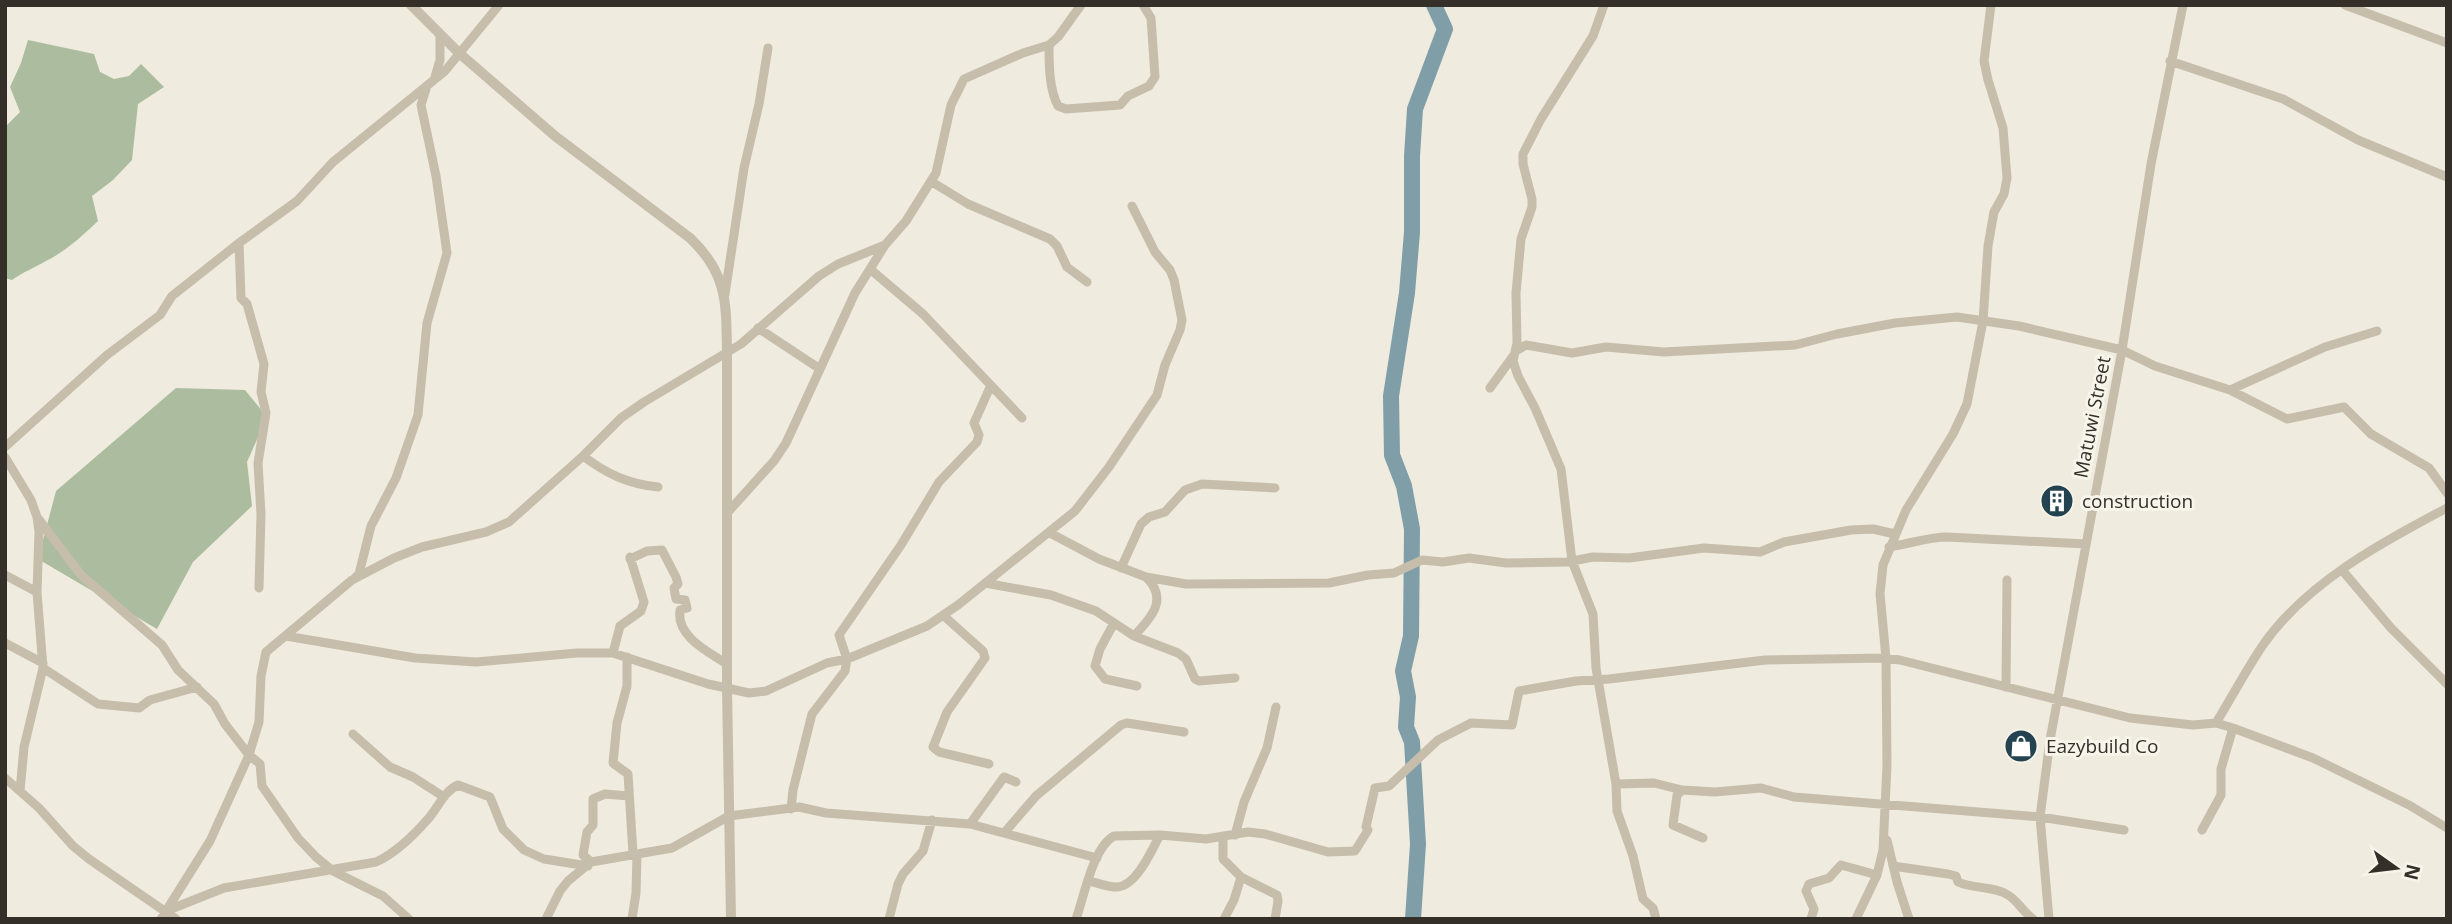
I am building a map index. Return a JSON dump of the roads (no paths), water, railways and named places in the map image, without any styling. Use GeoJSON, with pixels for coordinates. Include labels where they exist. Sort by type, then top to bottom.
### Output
{"type":"FeatureCollection","features":[{"type":"Feature","properties":{"kind":"street"},"geometry":{"type":"LineString","coordinates":[[411,5],[459,53],[582,158],[690,238],[716,268],[725,295]]}},
{"type":"Feature","properties":{"kind":"street"},"geometry":{"type":"LineString","coordinates":[[5,447],[107,355],[160,315],[172,296],[297,201],[333,162],[445,71],[499,5]]}},
{"type":"Feature","properties":{"kind":"street"},"geometry":{"type":"LineString","coordinates":[[728,512],[786,443],[842,319],[870,268],[932,182],[940,163],[951,105],[964,79],[1023,52],[1049,45],[1082,5]]}},
{"type":"Feature","properties":{"kind":"street"},"geometry":{"type":"LineString","coordinates":[[1049,45],[1049,63],[1058,106],[1066,109],[1120,105],[1128,96],[1149,86],[1154,77],[1151,19],[1143,5]]}},
{"type":"Feature","properties":{"kind":"street"},"geometry":{"type":"LineString","coordinates":[[1604,5],[1592,36],[1541,119],[1523,154],[1532,206],[1521,239],[1513,361],[1515,371],[1535,408],[1561,469],[1572,561],[1593,614],[1598,680],[1616,784],[1617,811],[1633,856],[1643,899],[1653,908],[1656,919]]}},
{"type":"Feature","properties":{"kind":"street"},"geometry":{"type":"LineString","coordinates":[[1856,919],[1877,875],[1885,828],[1886,658],[1881,579],[1895,534],[1929,470],[1953,434],[1967,404],[1983,321],[1990,234],[1994,212],[2004,194],[2007,178],[2003,128],[1984,61],[1991,5]]}},
{"type":"Feature","properties":{"kind":"street","name":"Matuwi Street"},"geometry":{"type":"LineString","coordinates":[[2049,919],[2040,817],[2057,700],[2122,350],[2151,164],[2183,5]]}},
{"type":"Feature","properties":{"kind":"street"},"geometry":{"type":"LineString","coordinates":[[2345,5],[2447,43]]}},
{"type":"Feature","properties":{"kind":"street"},"geometry":{"type":"LineString","coordinates":[[163,915],[210,841],[249,755],[259,722],[261,676],[266,652],[359,574],[371,526],[396,478],[418,415],[427,323],[447,253],[436,176],[421,104],[438,71],[440,34]]}},
{"type":"Feature","properties":{"kind":"street"},"geometry":{"type":"LineString","coordinates":[[731,919],[725,295],[744,168],[759,104],[768,48]]}},
{"type":"Feature","properties":{"kind":"street"},"geometry":{"type":"LineString","coordinates":[[2170,61],[2283,99],[2358,140],[2447,177]]}},
{"type":"Feature","properties":{"kind":"street"},"geometry":{"type":"LineString","coordinates":[[932,182],[968,204],[1049,239],[1057,246],[1067,267],[1087,282]]}},
{"type":"Feature","properties":{"kind":"street"},"geometry":{"type":"LineString","coordinates":[[286,636],[415,658],[476,662],[577,653],[613,653],[749,693],[766,691],[827,663],[847,659],[927,626],[944,616],[1050,533],[1080,506],[1157,395],[1165,365],[1182,325],[1170,270],[1155,252],[1132,206]]}},
{"type":"Feature","properties":{"kind":"street"},"geometry":{"type":"LineString","coordinates":[[239,243],[241,298],[247,304],[264,363],[261,393],[267,417],[258,463],[261,514],[259,589]]}},
{"type":"Feature","properties":{"kind":"street"},"geometry":{"type":"LineString","coordinates":[[352,580],[422,547],[486,532],[509,522],[621,418],[741,344],[819,276],[838,264],[885,246]]}},
{"type":"Feature","properties":{"kind":"street"},"geometry":{"type":"LineString","coordinates":[[870,268],[923,314],[1022,418]]}},
{"type":"Feature","properties":{"kind":"street"},"geometry":{"type":"LineString","coordinates":[[1490,388],[1515,352],[1526,345],[1572,353],[1606,347],[1664,352],[1795,345],[1895,323],[1957,317],[2028,328],[2122,350],[2155,366],[2230,390],[2287,419],[2344,407],[2371,434],[2429,468],[2447,493]]}},
{"type":"Feature","properties":{"kind":"street"},"geometry":{"type":"LineString","coordinates":[[758,328],[820,369]]}},
{"type":"Feature","properties":{"kind":"street"},"geometry":{"type":"LineString","coordinates":[[2230,390],[2325,347],[2377,331]]}},
{"type":"Feature","properties":{"kind":"street"},"geometry":{"type":"LineString","coordinates":[[791,809],[812,715],[845,671],[847,659],[840,641],[841,629],[901,545],[939,482],[977,442],[979,435],[974,423],[991,385]]}},
{"type":"Feature","properties":{"kind":"street"},"geometry":{"type":"LineString","coordinates":[[583,456],[617,478],[638,485],[658,487]]}},
{"type":"Feature","properties":{"kind":"street"},"geometry":{"type":"LineString","coordinates":[[5,457],[31,500],[37,517],[39,548],[37,592],[43,666],[24,747],[20,791]]}},
{"type":"Feature","properties":{"kind":"street"},"geometry":{"type":"LineString","coordinates":[[1121,568],[1141,524],[1149,517],[1165,512],[1185,490],[1202,484],[1275,488]]}},
{"type":"Feature","properties":{"kind":"street"},"geometry":{"type":"LineString","coordinates":[[2216,723],[2263,645],[2305,598],[2342,570],[2447,508]]}},
{"type":"Feature","properties":{"kind":"street"},"geometry":{"type":"LineString","coordinates":[[37,517],[80,575],[103,597],[153,636],[178,670],[214,704],[225,724],[249,755],[260,764],[262,786],[298,838],[333,871],[383,896],[409,919]]}},
{"type":"Feature","properties":{"kind":"street"},"geometry":{"type":"LineString","coordinates":[[1050,533],[1121,568],[1146,577],[1186,584],[1329,583],[1394,573],[1422,560],[1443,562],[1469,558],[1506,563],[1572,561],[1593,557],[1629,558],[1704,548],[1765,551],[1784,542],[1863,529],[1895,534]]}},
{"type":"Feature","properties":{"kind":"street"},"geometry":{"type":"LineString","coordinates":[[1889,547],[1922,542],[1932,537],[2086,544]]}},
{"type":"Feature","properties":{"kind":"street"},"geometry":{"type":"LineString","coordinates":[[613,653],[620,626],[641,611],[644,602],[630,558],[647,551],[662,550],[678,584],[674,588],[676,599],[685,600],[687,608],[680,610],[679,615],[687,634],[727,664]]}},
{"type":"Feature","properties":{"kind":"street"},"geometry":{"type":"LineString","coordinates":[[2342,570],[2391,628],[2447,684]]}},
{"type":"Feature","properties":{"kind":"street"},"geometry":{"type":"LineString","coordinates":[[5,575],[37,592]]}},
{"type":"Feature","properties":{"kind":"street"},"geometry":{"type":"LineString","coordinates":[[1134,636],[1156,609],[1157,592],[1146,577]]}},
{"type":"Feature","properties":{"kind":"street"},"geometry":{"type":"LineString","coordinates":[[2006,687],[2007,580]]}},
{"type":"Feature","properties":{"kind":"street"},"geometry":{"type":"LineString","coordinates":[[985,583],[1051,595],[1096,611],[1134,636],[1178,653],[1186,659],[1192,675],[1199,681],[1235,678]]}},
{"type":"Feature","properties":{"kind":"street"},"geometry":{"type":"LineString","coordinates":[[944,616],[983,651],[985,658],[947,712],[933,747],[939,752],[989,764]]}},
{"type":"Feature","properties":{"kind":"street"},"geometry":{"type":"LineString","coordinates":[[1114,623],[1100,649],[1095,666],[1105,679],[1137,686]]}},
{"type":"Feature","properties":{"kind":"street"},"geometry":{"type":"LineString","coordinates":[[5,643],[98,705],[139,708],[150,700],[197,687]]}},
{"type":"Feature","properties":{"kind":"street"},"geometry":{"type":"LineString","coordinates":[[627,657],[627,686],[617,723],[612,763],[628,774],[635,854],[636,893],[632,919]]}},
{"type":"Feature","properties":{"kind":"street"},"geometry":{"type":"LineString","coordinates":[[1076,919],[1097,858],[1104,844],[1114,836],[1160,835],[1196,839],[1265,834],[1328,852],[1355,851],[1368,830],[1366,827],[1376,788],[1389,786],[1438,740],[1471,723],[1512,725],[1519,691],[1566,682],[1765,660],[1886,658],[2104,713],[2140,720],[2193,725],[2216,723],[2314,758],[2409,805],[2447,828]]}},
{"type":"Feature","properties":{"kind":"street"},"geometry":{"type":"LineString","coordinates":[[1235,835],[1244,802],[1267,748],[1276,706]]}},
{"type":"Feature","properties":{"kind":"street"},"geometry":{"type":"LineString","coordinates":[[1005,832],[1036,796],[1121,724],[1184,732]]}},
{"type":"Feature","properties":{"kind":"street"},"geometry":{"type":"LineString","coordinates":[[2202,830],[2221,795],[2221,769],[2233,728]]}},
{"type":"Feature","properties":{"kind":"street"},"geometry":{"type":"LineString","coordinates":[[353,734],[390,767],[444,797]]}},
{"type":"Feature","properties":{"kind":"street"},"geometry":{"type":"LineString","coordinates":[[970,824],[1004,777],[1016,782]]}},
{"type":"Feature","properties":{"kind":"street"},"geometry":{"type":"LineString","coordinates":[[5,778],[39,808],[73,846],[163,915],[176,919]]}},
{"type":"Feature","properties":{"kind":"street"},"geometry":{"type":"LineString","coordinates":[[1616,784],[1654,783],[1682,790],[1715,792],[1761,788],[1794,797],[2040,817],[2124,830]]}},
{"type":"Feature","properties":{"kind":"street"},"geometry":{"type":"LineString","coordinates":[[163,915],[224,888],[333,871],[388,857],[429,818],[444,797],[458,785],[484,794],[494,802],[503,830],[533,856],[590,864],[672,848],[729,816],[799,807],[827,813],[970,824],[1097,858]]}},
{"type":"Feature","properties":{"kind":"street"},"geometry":{"type":"LineString","coordinates":[[1682,790],[1677,795],[1673,825],[1703,838]]}},
{"type":"Feature","properties":{"kind":"street"},"geometry":{"type":"LineString","coordinates":[[590,864],[583,855],[587,832],[593,825],[593,799],[605,794],[629,796]]}},
{"type":"Feature","properties":{"kind":"street"},"geometry":{"type":"LineString","coordinates":[[889,919],[898,884],[923,851],[932,820]]}},
{"type":"Feature","properties":{"kind":"street"},"geometry":{"type":"LineString","coordinates":[[1885,828],[1909,919]]}},
{"type":"Feature","properties":{"kind":"street"},"geometry":{"type":"LineString","coordinates":[[1089,881],[1124,886],[1139,872],[1160,835]]}},
{"type":"Feature","properties":{"kind":"street"},"geometry":{"type":"LineString","coordinates":[[1223,838],[1223,859],[1241,877],[1277,895],[1275,919]]}},
{"type":"Feature","properties":{"kind":"street"},"geometry":{"type":"LineString","coordinates":[[546,919],[568,881],[590,864]]}},
{"type":"Feature","properties":{"kind":"street"},"geometry":{"type":"LineString","coordinates":[[1811,919],[1814,909],[1806,891],[1809,884],[1829,878],[1841,865],[1877,875]]}},
{"type":"Feature","properties":{"kind":"street"},"geometry":{"type":"LineString","coordinates":[[1894,866],[1948,874],[1955,876],[1958,883],[1969,887],[2002,892],[2012,897],[2024,913],[2033,919]]}},
{"type":"Feature","properties":{"kind":"street"},"geometry":{"type":"LineString","coordinates":[[1224,919],[1241,877]]}},
{"type":"Feature","properties":{"kind":"waterway"},"geometry":{"type":"LineString","coordinates":[[1413,919],[1418,844],[1412,742],[1406,727],[1408,697],[1403,671],[1411,636],[1412,529],[1404,486],[1392,455],[1391,396],[1407,293],[1412,232],[1415,109],[1445,29],[1434,5]]}},
{"type":"Feature","properties":{"kind":"place","name":"construction"},"geometry":{"type":"Point","coordinates":[2057,501]}},
{"type":"Feature","properties":{"kind":"place","name":"Eazybuild Co"},"geometry":{"type":"Point","coordinates":[2021,746]}}]}
